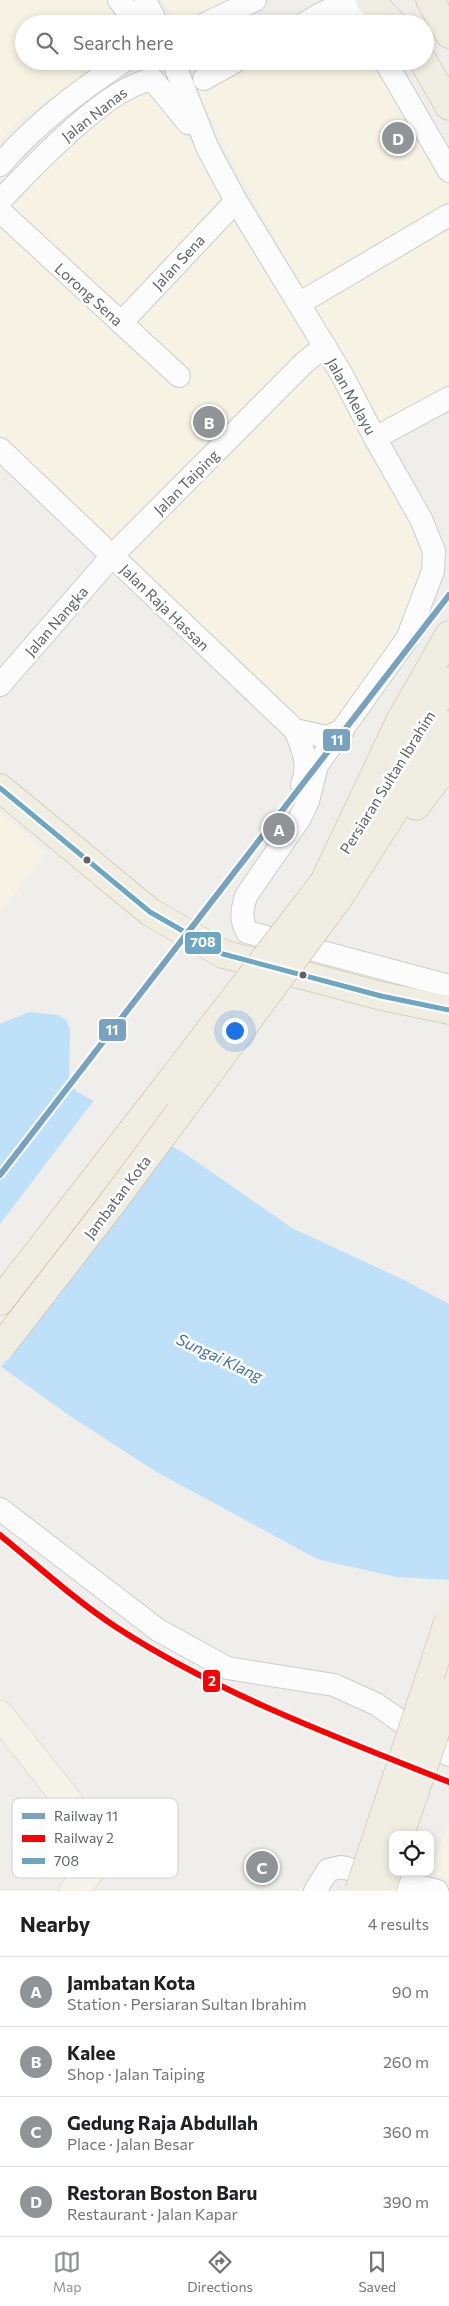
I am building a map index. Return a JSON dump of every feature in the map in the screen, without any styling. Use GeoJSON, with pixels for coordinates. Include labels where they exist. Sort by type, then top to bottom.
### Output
{"type":"FeatureCollection","features":[{"type":"Feature","properties":{"kind":"highway"},"geometry":{"type":"LineString","coordinates":[[370,0],[384,15]]}},
{"type":"Feature","properties":{"kind":"highway"},"geometry":{"type":"LineString","coordinates":[[391,0],[398,15]]}},
{"type":"Feature","properties":{"kind":"highway"},"geometry":{"type":"LineString","coordinates":[[430,0],[449,34]]}},
{"type":"Feature","properties":{"kind":"highway"},"geometry":{"type":"LineString","coordinates":[[428,70],[449,106]]}},
{"type":"Feature","properties":{"kind":"highway"},"geometry":{"type":"LineString","coordinates":[[331,891],[400,721],[449,635]]}},
{"type":"Feature","properties":{"kind":"highway","name":"Persiaran Sultan Ibrahim"},"geometry":{"type":"LineString","coordinates":[[331,891],[449,682]]}},
{"type":"Feature","properties":{"kind":"highway","name":"Persiaran Sultan Ibrahim"},"geometry":{"type":"LineString","coordinates":[[331,891],[449,725]]}},
{"type":"Feature","properties":{"kind":"highway"},"geometry":{"type":"LineString","coordinates":[[331,891],[449,763]]}},
{"type":"Feature","properties":{"kind":"highway"},"geometry":{"type":"LineString","coordinates":[[0,788],[150,912],[223,954],[381,996],[449,1010]]}},
{"type":"Feature","properties":{"kind":"highway","name":"Jambatan Kota"},"geometry":{"type":"LineString","coordinates":[[0,1301],[331,891]]}},
{"type":"Feature","properties":{"kind":"highway","name":"Jambatan Kota"},"geometry":{"type":"LineString","coordinates":[[0,1348],[110,1206],[331,891]]}},
{"type":"Feature","properties":{"kind":"highway"},"geometry":{"type":"LineString","coordinates":[[359,1891],[449,1620]]}},
{"type":"Feature","properties":{"kind":"highway"},"geometry":{"type":"LineString","coordinates":[[401,1831],[449,1692]]}},
{"type":"Feature","properties":{"kind":"highway"},"geometry":{"type":"LineString","coordinates":[[381,1891],[389,1868]]}},
{"type":"Feature","properties":{"kind":"main road"},"geometry":{"type":"LineString","coordinates":[[0,1715],[66,1798]]}},
{"type":"Feature","properties":{"kind":"main road"},"geometry":{"type":"LineString","coordinates":[[73,1891],[84,1878]]}},
{"type":"Feature","properties":{"kind":"street"},"geometry":{"type":"LineString","coordinates":[[119,0],[130,15]]}},
{"type":"Feature","properties":{"kind":"street"},"geometry":{"type":"LineString","coordinates":[[145,0],[152,15]]}},
{"type":"Feature","properties":{"kind":"street"},"geometry":{"type":"LineString","coordinates":[[240,15],[255,0]]}},
{"type":"Feature","properties":{"kind":"street"},"geometry":{"type":"LineString","coordinates":[[320,15],[332,8],[342,7],[356,12],[358,15]]}},
{"type":"Feature","properties":{"kind":"street","name":"Jalan Nanas"},"geometry":{"type":"LineString","coordinates":[[0,165],[24,139],[48,118],[111,70]]}},
{"type":"Feature","properties":{"kind":"street","name":"Jalan Melayu"},"geometry":{"type":"LineString","coordinates":[[177,70],[208,149],[236,201],[341,373],[421,519],[434,551],[433,572],[407,639],[317,765],[308,801],[300,818],[246,896],[241,910],[243,924],[247,932],[449,986]]}},
{"type":"Feature","properties":{"kind":"street"},"geometry":{"type":"LineString","coordinates":[[204,79],[220,70]]}},
{"type":"Feature","properties":{"kind":"street"},"geometry":{"type":"LineString","coordinates":[[390,70],[449,171]]}},
{"type":"Feature","properties":{"kind":"street","name":"Jalan Nanas"},"geometry":{"type":"LineString","coordinates":[[0,201],[43,155],[119,93],[140,81],[153,80],[208,149]]}},
{"type":"Feature","properties":{"kind":"street","name":"Jalan Sena"},"geometry":{"type":"LineString","coordinates":[[121,323],[236,201]]}},
{"type":"Feature","properties":{"kind":"street","name":"Lorong Sena"},"geometry":{"type":"LineString","coordinates":[[0,211],[179,376]]}},
{"type":"Feature","properties":{"kind":"street"},"geometry":{"type":"LineString","coordinates":[[300,303],[449,215]]}},
{"type":"Feature","properties":{"kind":"street","name":"Jalan Taiping"},"geometry":{"type":"LineString","coordinates":[[112,556],[304,362],[324,346]]}},
{"type":"Feature","properties":{"kind":"street"},"geometry":{"type":"LineString","coordinates":[[375,438],[449,398]]}},
{"type":"Feature","properties":{"kind":"street","name":"Jalan Raja Hassan"},"geometry":{"type":"LineString","coordinates":[[0,449],[294,730]]}},
{"type":"Feature","properties":{"kind":"street","name":"Jalan Nangka"},"geometry":{"type":"LineString","coordinates":[[0,685],[112,556]]}},
{"type":"Feature","properties":{"kind":"street"},"geometry":{"type":"LineString","coordinates":[[294,730],[327,736],[343,730]]}},
{"type":"Feature","properties":{"kind":"street"},"geometry":{"type":"LineString","coordinates":[[249,960],[232,923],[235,907],[260,853],[292,807],[306,775],[304,751],[294,730]]}},
{"type":"Feature","properties":{"kind":"street"},"geometry":{"type":"LineString","coordinates":[[0,1509],[158,1630],[227,1668],[334,1685],[376,1704],[449,1755]]}},
{"type":"Feature","properties":{"kind":"street"},"geometry":{"type":"LineString","coordinates":[[315,1891],[328,1870],[341,1868],[428,1889]]}},
{"type":"Feature","properties":{"kind":"shaded area"},"geometry":{"type":"Polygon","coordinates":[[[0,0],[131,0],[141,15],[15,15],[15,70],[87,70],[13,126],[0,142],[0,0]]]}},
{"type":"Feature","properties":{"kind":"shaded area"},"geometry":{"type":"Polygon","coordinates":[[[162,0],[235,0],[204,15],[171,15],[162,0]]]}},
{"type":"Feature","properties":{"kind":"shaded area"},"geometry":{"type":"Polygon","coordinates":[[[231,70],[383,70],[449,184],[449,392],[380,428],[221,141],[198,89],[231,70]]]}},
{"type":"Feature","properties":{"kind":"shaded area"},"geometry":{"type":"Polygon","coordinates":[[[151,90],[202,157],[312,343],[416,530],[424,552],[424,570],[400,634],[339,722],[327,726],[300,723],[0,435],[0,216],[51,161],[124,102],[151,90]]]}},
{"type":"Feature","properties":{"kind":"shaded area"},"geometry":{"type":"Polygon","coordinates":[[[0,812],[47,852],[2,910],[0,908],[0,812]]]}},
{"type":"Feature","properties":{"kind":"shaded area"},"geometry":{"type":"Polygon","coordinates":[[[449,1823],[449,1880],[434,1874],[434,1862],[449,1823]]]}},
{"type":"Feature","properties":{"kind":"water","name":"Sungai Klang"},"geometry":{"type":"Polygon","coordinates":[[[29,1012],[58,1015],[66,1020],[70,1030],[69,1077],[76,1091],[187,1155],[292,1228],[404,1280],[449,1304],[449,1580],[396,1577],[317,1559],[155,1471],[67,1414],[0,1366],[0,1024],[29,1012]]]}},
{"type":"Feature","properties":{"kind":"pier"},"geometry":{"type":"Polygon","coordinates":[[[95,1099],[171,1143],[0,1368],[0,1224],[95,1099]]]}},
{"type":"Feature","properties":{"kind":"rail line","name":"11"},"geometry":{"type":"LineString","coordinates":[[0,1175],[449,595]]}},
{"type":"Feature","properties":{"kind":"rail line","name":"2"},"geometry":{"type":"LineString","coordinates":[[0,1535],[86,1606],[155,1651],[237,1694],[279,1713],[449,1782]]}},
{"type":"Feature","properties":{"kind":"transit line","name":"708"},"geometry":{"type":"LineString","coordinates":[[0,788],[150,912],[223,954],[381,996],[449,1010]]}},
{"type":"Feature","properties":{"kind":"place","name":"Restoran Boston Baru"},"geometry":{"type":"Point","coordinates":[398,138]}},
{"type":"Feature","properties":{"kind":"place","name":"Kalee"},"geometry":{"type":"Point","coordinates":[209,422]}},
{"type":"Feature","properties":{"kind":"place","name":"Jambatan Kota"},"geometry":{"type":"Point","coordinates":[279,829]}},
{"type":"Feature","properties":{"kind":"place","name":"Gedung Raja Abdullah"},"geometry":{"type":"Point","coordinates":[262,1867]}}]}
